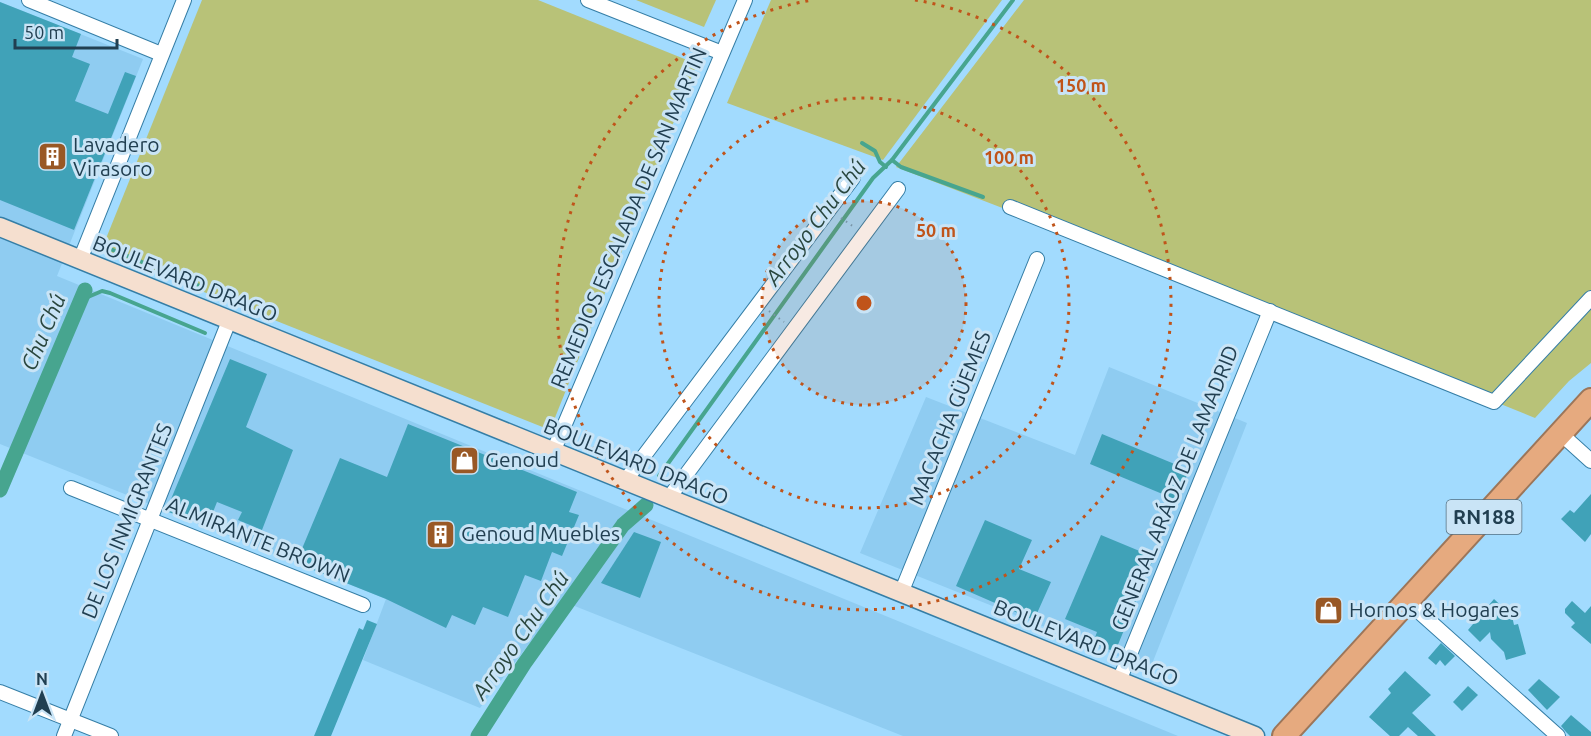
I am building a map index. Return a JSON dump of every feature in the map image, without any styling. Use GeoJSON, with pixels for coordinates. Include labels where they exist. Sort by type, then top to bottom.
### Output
{"type":"FeatureCollection","features":[{"type":"Feature","properties":{"kind":"highway","name":"RN188"},"geometry":{"type":"LineString","coordinates":[[1284,736],[1591,400]]}},
{"type":"Feature","properties":{"kind":"main road","name":"BOULEVARD DRAGO"},"geometry":{"type":"LineString","coordinates":[[0,227],[1255,736]]}},
{"type":"Feature","properties":{"kind":"street"},"geometry":{"type":"LineString","coordinates":[[29,0],[161,54]]}},
{"type":"Feature","properties":{"kind":"street"},"geometry":{"type":"LineString","coordinates":[[80,260],[184,0]]}},
{"type":"Feature","properties":{"kind":"street"},"geometry":{"type":"LineString","coordinates":[[588,0],[722,53]]}},
{"type":"Feature","properties":{"kind":"street","name":"REMEDIOS ESCALADA DE SAN MARTIN"},"geometry":{"type":"LineString","coordinates":[[554,453],[745,0]]}},
{"type":"Feature","properties":{"kind":"street"},"geometry":{"type":"LineString","coordinates":[[631,483],[853,178]]}},
{"type":"Feature","properties":{"kind":"street"},"geometry":{"type":"LineString","coordinates":[[666,498],[898,189]]}},
{"type":"Feature","properties":{"kind":"street"},"geometry":{"type":"LineString","coordinates":[[1010,207],[1494,402],[1591,298]]}},
{"type":"Feature","properties":{"kind":"street","name":"MACACHA GÜEMES"},"geometry":{"type":"LineString","coordinates":[[901,593],[1037,259]]}},
{"type":"Feature","properties":{"kind":"street","name":"GENERAL ARÁOZ DE LAMADRID"},"geometry":{"type":"LineString","coordinates":[[1119,681],[1270,311]]}},
{"type":"Feature","properties":{"kind":"street","name":"DE LOS INMIGRANTES"},"geometry":{"type":"LineString","coordinates":[[64,736],[229,321]]}},
{"type":"Feature","properties":{"kind":"street"},"geometry":{"type":"LineString","coordinates":[[1560,433],[1591,461]]}},
{"type":"Feature","properties":{"kind":"street","name":"ALMIRANTE BROWN"},"geometry":{"type":"LineString","coordinates":[[71,488],[363,604]]}},
{"type":"Feature","properties":{"kind":"street"},"geometry":{"type":"LineString","coordinates":[[1407,601],[1558,736]]}},
{"type":"Feature","properties":{"kind":"street"},"geometry":{"type":"LineString","coordinates":[[0,692],[111,736]]}},
{"type":"Feature","properties":{"kind":"path"},"geometry":{"type":"LineString","coordinates":[[837,215],[852,226]]}},
{"type":"Feature","properties":{"kind":"path"},"geometry":{"type":"LineString","coordinates":[[766,309],[781,320]]}},
{"type":"Feature","properties":{"kind":"shaded area"},"geometry":{"type":"Polygon","coordinates":[[[0,2],[143,59],[57,276],[1178,736],[903,736],[562,601],[480,708],[363,660],[386,599],[0,444],[0,2]]]}},
{"type":"Feature","properties":{"kind":"shaded area"},"geometry":{"type":"Polygon","coordinates":[[[1109,367],[1247,423],[1150,669],[860,553],[926,397],[1075,455],[1109,367]]]}},
{"type":"Feature","properties":{"kind":"green space"},"geometry":{"type":"Polygon","coordinates":[[[202,0],[538,0],[697,64],[550,430],[101,251],[202,0]]]}},
{"type":"Feature","properties":{"kind":"green space"},"geometry":{"type":"Polygon","coordinates":[[[636,0],[716,0],[704,27],[636,0]]]}},
{"type":"Feature","properties":{"kind":"green space"},"geometry":{"type":"Polygon","coordinates":[[[771,0],[1002,0],[883,160],[727,103],[771,0]]]}},
{"type":"Feature","properties":{"kind":"green space"},"geometry":{"type":"Polygon","coordinates":[[[1024,0],[1591,0],[1591,363],[1569,381],[1535,418],[1270,311],[896,167],[1024,0]]]}},
{"type":"Feature","properties":{"kind":"building","name":"Lavadero Virasoro"},"geometry":{"type":"Polygon","coordinates":[[[0,2],[81,34],[72,57],[90,64],[75,101],[108,114],[125,72],[136,76],[74,230],[0,200],[0,2]]]}},
{"type":"Feature","properties":{"kind":"building"},"geometry":{"type":"Polygon","coordinates":[[[230,359],[267,374],[246,427],[293,450],[262,530],[238,520],[242,512],[217,502],[207,527],[166,511],[230,359]]]}},
{"type":"Feature","properties":{"kind":"building","name":"Genoud Muebles"},"geometry":{"type":"Polygon","coordinates":[[[408,424],[577,492],[569,512],[579,515],[562,556],[552,552],[541,581],[525,575],[508,617],[483,607],[475,625],[452,615],[446,628],[386,599],[296,563],[340,458],[387,477],[408,424]]]}},
{"type":"Feature","properties":{"kind":"building"},"geometry":{"type":"Polygon","coordinates":[[[1102,434],[1189,470],[1177,500],[1090,464],[1102,434]]]}},
{"type":"Feature","properties":{"kind":"building"},"geometry":{"type":"Polygon","coordinates":[[[1591,494],[1591,534],[1585,542],[1561,519],[1570,510],[1574,513],[1591,494]]]}},
{"type":"Feature","properties":{"kind":"building"},"geometry":{"type":"Polygon","coordinates":[[[985,520],[1032,540],[1019,569],[1051,582],[1034,620],[956,586],[985,520]]]}},
{"type":"Feature","properties":{"kind":"building"},"geometry":{"type":"Polygon","coordinates":[[[634,532],[661,542],[640,598],[601,583],[634,532]]]}},
{"type":"Feature","properties":{"kind":"building"},"geometry":{"type":"Polygon","coordinates":[[[1101,535],[1154,557],[1115,652],[1093,643],[1097,632],[1065,619],[1101,535]]]}},
{"type":"Feature","properties":{"kind":"building"},"geometry":{"type":"Polygon","coordinates":[[[1494,599],[1512,616],[1514,625],[1518,624],[1526,654],[1506,660],[1504,652],[1491,639],[1490,632],[1480,642],[1468,630],[1494,599]]]}},
{"type":"Feature","properties":{"kind":"building"},"geometry":{"type":"Polygon","coordinates":[[[1572,601],[1585,613],[1591,606],[1591,644],[1571,627],[1575,623],[1565,613],[1565,609],[1572,601]]]}},
{"type":"Feature","properties":{"kind":"building"},"geometry":{"type":"Polygon","coordinates":[[[367,620],[377,624],[331,736],[314,736],[359,628],[363,630],[367,620]]]}},
{"type":"Feature","properties":{"kind":"building"},"geometry":{"type":"Polygon","coordinates":[[[1441,643],[1455,656],[1445,666],[1440,660],[1436,665],[1428,658],[1441,643]]]}},
{"type":"Feature","properties":{"kind":"building"},"geometry":{"type":"Polygon","coordinates":[[[1405,671],[1431,695],[1412,713],[1436,736],[1418,736],[1408,727],[1399,736],[1390,736],[1369,717],[1391,693],[1388,689],[1405,671]]]}},
{"type":"Feature","properties":{"kind":"building"},"geometry":{"type":"Polygon","coordinates":[[[1539,679],[1560,697],[1547,710],[1528,690],[1539,679]]]}},
{"type":"Feature","properties":{"kind":"building"},"geometry":{"type":"Polygon","coordinates":[[[1468,686],[1478,695],[1462,711],[1453,702],[1468,686]]]}},
{"type":"Feature","properties":{"kind":"building"},"geometry":{"type":"Polygon","coordinates":[[[1571,715],[1591,732],[1591,736],[1570,736],[1566,732],[1561,726],[1571,715]]]}},
{"type":"Feature","properties":{"kind":"waterway","name":"Arroyo Chu Chú"},"geometry":{"type":"LineString","coordinates":[[659,476],[873,178],[892,160],[1013,0]]}},
{"type":"Feature","properties":{"kind":"waterway"},"geometry":{"type":"LineString","coordinates":[[862,143],[875,151],[880,162],[886,167]]}},
{"type":"Feature","properties":{"kind":"waterway"},"geometry":{"type":"LineString","coordinates":[[892,160],[901,167],[983,197]]}},
{"type":"Feature","properties":{"kind":"waterway"},"geometry":{"type":"LineString","coordinates":[[108,248],[200,286]]}},
{"type":"Feature","properties":{"kind":"waterway","name":"Chu Chú"},"geometry":{"type":"LineString","coordinates":[[0,490],[85,290]]}},
{"type":"Feature","properties":{"kind":"waterway"},"geometry":{"type":"LineString","coordinates":[[81,300],[102,291],[110,293],[205,333]]}},
{"type":"Feature","properties":{"kind":"waterway","name":"Arroyo Chu Chú"},"geometry":{"type":"LineString","coordinates":[[478,736],[524,664],[623,525],[646,505]]}},
{"type":"Feature","properties":{"kind":"place","name":"Lavadero Virasoro"},"geometry":{"type":"Point","coordinates":[52,157]}},
{"type":"Feature","properties":{"kind":"place","name":"Genoud"},"geometry":{"type":"Point","coordinates":[464,460]}},
{"type":"Feature","properties":{"kind":"place","name":"Genoud Muebles"},"geometry":{"type":"Point","coordinates":[440,534]}},
{"type":"Feature","properties":{"kind":"place","name":"Hornos & Hogares"},"geometry":{"type":"Point","coordinates":[1328,610]}}]}
